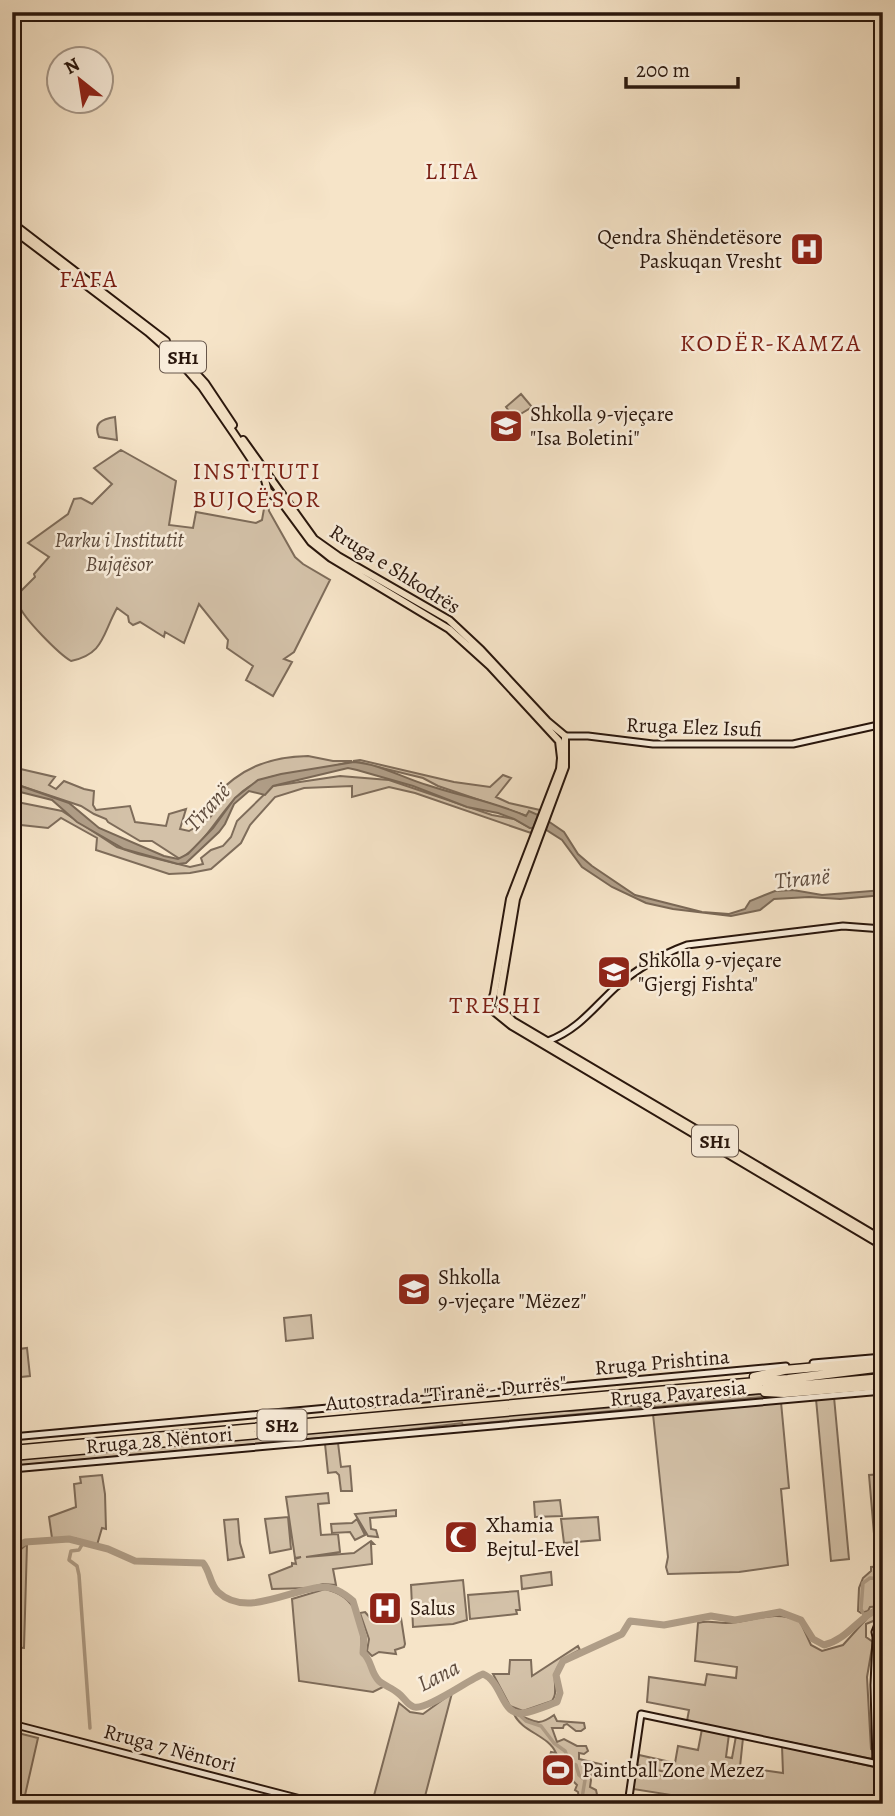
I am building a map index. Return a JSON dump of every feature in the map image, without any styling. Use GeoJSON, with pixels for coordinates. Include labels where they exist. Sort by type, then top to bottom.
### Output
{"type":"FeatureCollection","features":[{"type":"Feature","properties":{"kind":"highway"},"geometry":{"type":"LineString","coordinates":[[736,1383],[783,1370],[883,1359]]}},
{"type":"Feature","properties":{"kind":"highway","name":"Autostrada \"Tiranë - Durrës\""},"geometry":{"type":"LineString","coordinates":[[12,1456],[680,1392],[883,1367]]}},
{"type":"Feature","properties":{"kind":"highway","name":"Autostrada \"Tiranë - Durrës\""},"geometry":{"type":"LineString","coordinates":[[12,1450],[680,1392],[699,1394],[883,1378]]}},
{"type":"Feature","properties":{"kind":"highway"},"geometry":{"type":"LineString","coordinates":[[699,1394],[715,1396],[784,1393],[883,1385]]}},
{"type":"Feature","properties":{"kind":"main road","name":"SH1"},"geometry":{"type":"LineString","coordinates":[[12,223],[142,322],[182,356],[205,383],[263,473]]}},
{"type":"Feature","properties":{"kind":"main road","name":"SH1"},"geometry":{"type":"LineString","coordinates":[[12,229],[148,332],[174,355],[202,387],[273,484]]}},
{"type":"Feature","properties":{"kind":"main road","name":"Rruga e Shkodrës"},"geometry":{"type":"LineString","coordinates":[[273,484],[277,491],[271,493],[283,503],[302,532],[316,547],[449,621],[562,738]]}},
{"type":"Feature","properties":{"kind":"main road","name":"Rruga e Shkodrës"},"geometry":{"type":"LineString","coordinates":[[273,484],[319,543],[416,604]]}},
{"type":"Feature","properties":{"kind":"main road","name":"Rruga Elez Isufi"},"geometry":{"type":"LineString","coordinates":[[562,738],[588,736],[653,744],[793,744],[883,724]]}},
{"type":"Feature","properties":{"kind":"main road"},"geometry":{"type":"LineString","coordinates":[[527,858],[516,899],[499,1000],[502,1003],[498,1011],[490,1007],[495,994],[510,899],[566,758],[562,738]]}},
{"type":"Feature","properties":{"kind":"main road"},"geometry":{"type":"LineString","coordinates":[[547,1044],[578,1026],[615,988],[639,969],[668,952],[687,945],[843,926],[883,929]]}},
{"type":"Feature","properties":{"kind":"main road"},"geometry":{"type":"LineString","coordinates":[[491,1001],[499,1000]]}},
{"type":"Feature","properties":{"kind":"main road","name":"SH1"},"geometry":{"type":"LineString","coordinates":[[498,1011],[509,1024],[883,1240]]}},
{"type":"Feature","properties":{"kind":"main road","name":"SH1"},"geometry":{"type":"LineString","coordinates":[[498,1011],[533,1032],[547,1044],[883,1246]]}},
{"type":"Feature","properties":{"kind":"main road","name":"Rruga Prishtina"},"geometry":{"type":"LineString","coordinates":[[12,1437],[883,1359]]}},
{"type":"Feature","properties":{"kind":"main road","name":"Rruga Pavaresia"},"geometry":{"type":"LineString","coordinates":[[393,1434],[883,1391]]}},
{"type":"Feature","properties":{"kind":"main road","name":"Rruga 28 Nëntori"},"geometry":{"type":"LineString","coordinates":[[12,1469],[393,1434]]}},
{"type":"Feature","properties":{"kind":"main road"},"geometry":{"type":"LineString","coordinates":[[628,1804],[641,1714],[880,1765],[874,1685],[877,1652],[881,1641],[875,1629],[882,1623]]}},
{"type":"Feature","properties":{"kind":"main road","name":"Rruga 7 Nëntori"},"geometry":{"type":"LineString","coordinates":[[12,1724],[320,1804]]}},
{"type":"Feature","properties":{"kind":"green space"},"geometry":{"type":"Polygon","coordinates":[[[521,394],[532,407],[514,418],[506,407],[521,394]]]}},
{"type":"Feature","properties":{"kind":"green space"},"geometry":{"type":"Polygon","coordinates":[[[115,417],[117,440],[99,437],[97,428],[100,422],[115,417]]]}},
{"type":"Feature","properties":{"kind":"green space","name":"Parku i Institutit Bujqësor"},"geometry":{"type":"Polygon","coordinates":[[[121,450],[176,481],[169,525],[193,528],[196,512],[256,523],[262,520],[265,503],[268,503],[269,511],[295,557],[330,580],[294,652],[284,659],[292,662],[273,696],[246,680],[253,666],[227,648],[228,640],[199,604],[184,643],[165,632],[164,637],[140,622],[133,625],[128,616],[117,608],[96,648],[90,654],[71,661],[42,635],[22,611],[19,593],[49,557],[28,543],[68,514],[74,499],[81,498],[92,504],[112,484],[94,468],[121,450]]]}},
{"type":"Feature","properties":{"kind":"green space"},"geometry":{"type":"Polygon","coordinates":[[[308,756],[333,761],[352,761],[275,776],[251,786],[235,799],[198,844],[180,859],[152,841],[140,841],[81,806],[12,783],[12,767],[55,777],[49,785],[56,789],[64,781],[94,791],[93,805],[96,810],[130,806],[135,822],[166,826],[169,814],[186,809],[180,829],[189,831],[208,820],[216,810],[214,797],[234,778],[268,762],[308,756]]]}},
{"type":"Feature","properties":{"kind":"green space"},"geometry":{"type":"Polygon","coordinates":[[[360,760],[454,782],[490,787],[503,775],[511,778],[496,797],[540,810],[538,815],[527,816],[438,786],[423,778],[353,761],[360,760]]]}},
{"type":"Feature","properties":{"kind":"green space"},"geometry":{"type":"Polygon","coordinates":[[[340,776],[389,780],[492,815],[514,819],[533,828],[531,833],[415,793],[389,787],[352,797],[352,786],[304,788],[275,797],[250,825],[241,843],[211,869],[169,874],[96,850],[97,838],[61,818],[48,828],[12,824],[12,801],[62,811],[117,847],[190,867],[203,864],[201,858],[211,850],[223,846],[231,837],[237,821],[273,786],[340,776]]]}},
{"type":"Feature","properties":{"kind":"green space"},"geometry":{"type":"Polygon","coordinates":[[[311,1315],[313,1338],[286,1341],[284,1318],[311,1315]]]}},
{"type":"Feature","properties":{"kind":"green space"},"geometry":{"type":"Polygon","coordinates":[[[27,1348],[30,1376],[12,1378],[12,1350],[27,1348]]]}},
{"type":"Feature","properties":{"kind":"green space"},"geometry":{"type":"Polygon","coordinates":[[[762,1394],[773,1396],[656,1407],[649,1403],[762,1394]]]}},
{"type":"Feature","properties":{"kind":"green space"},"geometry":{"type":"Polygon","coordinates":[[[834,1397],[849,1559],[831,1561],[816,1399],[834,1397]]]}},
{"type":"Feature","properties":{"kind":"green space"},"geometry":{"type":"Polygon","coordinates":[[[781,1402],[789,1488],[781,1489],[788,1565],[739,1572],[668,1574],[653,1414],[781,1402]]]}},
{"type":"Feature","properties":{"kind":"green space"},"geometry":{"type":"Polygon","coordinates":[[[637,1405],[643,1408],[12,1466],[12,1458],[108,1452],[532,1411],[572,1411],[637,1405]]]}},
{"type":"Feature","properties":{"kind":"green space"},"geometry":{"type":"Polygon","coordinates":[[[338,1443],[341,1467],[350,1466],[352,1491],[341,1491],[339,1475],[336,1472],[328,1473],[325,1444],[338,1443]]]}},
{"type":"Feature","properties":{"kind":"green space"},"geometry":{"type":"Polygon","coordinates":[[[883,1474],[883,1556],[876,1557],[869,1475],[883,1474]]]}},
{"type":"Feature","properties":{"kind":"green space"},"geometry":{"type":"Polygon","coordinates":[[[102,1475],[106,1529],[102,1528],[97,1545],[74,1538],[52,1538],[49,1517],[76,1507],[74,1484],[81,1483],[80,1477],[102,1475]]]}},
{"type":"Feature","properties":{"kind":"green space"},"geometry":{"type":"Polygon","coordinates":[[[328,1493],[329,1503],[318,1504],[321,1535],[338,1534],[340,1552],[306,1557],[354,1553],[371,1541],[374,1544],[371,1544],[372,1564],[333,1569],[336,1585],[272,1589],[269,1575],[292,1566],[292,1563],[296,1564],[295,1559],[301,1557],[295,1558],[286,1497],[328,1493]]]}},
{"type":"Feature","properties":{"kind":"green space"},"geometry":{"type":"Polygon","coordinates":[[[560,1500],[562,1516],[535,1517],[534,1502],[560,1500]]]}},
{"type":"Feature","properties":{"kind":"green space"},"geometry":{"type":"Polygon","coordinates":[[[396,1510],[396,1516],[370,1518],[371,1529],[376,1530],[378,1537],[368,1536],[355,1514],[396,1510]]]}},
{"type":"Feature","properties":{"kind":"green space"},"geometry":{"type":"Polygon","coordinates":[[[288,1517],[291,1549],[270,1553],[265,1519],[288,1517]]]}},
{"type":"Feature","properties":{"kind":"green space"},"geometry":{"type":"Polygon","coordinates":[[[598,1517],[600,1540],[564,1543],[561,1519],[598,1517]]]}},
{"type":"Feature","properties":{"kind":"green space"},"geometry":{"type":"Polygon","coordinates":[[[238,1519],[244,1557],[228,1560],[224,1520],[238,1519]]]}},
{"type":"Feature","properties":{"kind":"green space"},"geometry":{"type":"Polygon","coordinates":[[[357,1519],[365,1535],[355,1540],[350,1532],[332,1533],[331,1524],[352,1523],[357,1519]]]}},
{"type":"Feature","properties":{"kind":"green space"},"geometry":{"type":"Polygon","coordinates":[[[27,1544],[24,1648],[12,1647],[12,1557],[27,1544]]]}},
{"type":"Feature","properties":{"kind":"green space"},"geometry":{"type":"Polygon","coordinates":[[[883,1566],[883,1606],[870,1607],[868,1611],[861,1613],[858,1611],[859,1588],[863,1578],[871,1571],[871,1567],[883,1566]]]}},
{"type":"Feature","properties":{"kind":"green space"},"geometry":{"type":"Polygon","coordinates":[[[551,1572],[552,1585],[522,1589],[521,1576],[551,1572]]]}},
{"type":"Feature","properties":{"kind":"green space"},"geometry":{"type":"Polygon","coordinates":[[[463,1580],[467,1620],[453,1624],[413,1627],[411,1585],[463,1580]]]}},
{"type":"Feature","properties":{"kind":"green space"},"geometry":{"type":"Polygon","coordinates":[[[325,1589],[345,1598],[356,1612],[361,1631],[362,1653],[383,1687],[373,1692],[299,1681],[292,1599],[325,1589]]]}},
{"type":"Feature","properties":{"kind":"green space"},"geometry":{"type":"Polygon","coordinates":[[[518,1591],[520,1610],[516,1610],[517,1614],[470,1619],[468,1595],[518,1591]]]}},
{"type":"Feature","properties":{"kind":"green space"},"geometry":{"type":"Polygon","coordinates":[[[883,1610],[883,1617],[866,1624],[866,1637],[873,1642],[867,1677],[871,1749],[874,1750],[872,1759],[687,1721],[689,1710],[647,1702],[649,1677],[705,1685],[707,1674],[736,1678],[737,1667],[695,1661],[698,1623],[726,1623],[772,1616],[790,1618],[800,1621],[811,1645],[822,1651],[843,1645],[870,1615],[883,1610]]]}},
{"type":"Feature","properties":{"kind":"green space"},"geometry":{"type":"Polygon","coordinates":[[[365,1612],[371,1619],[399,1616],[404,1647],[395,1650],[396,1654],[379,1652],[372,1656],[367,1651],[369,1639],[360,1613],[365,1612]]]}},
{"type":"Feature","properties":{"kind":"green space"},"geometry":{"type":"Polygon","coordinates":[[[578,1646],[580,1650],[565,1659],[556,1671],[555,1695],[552,1701],[523,1711],[510,1706],[493,1674],[509,1674],[510,1660],[531,1660],[532,1676],[578,1646]]]}},
{"type":"Feature","properties":{"kind":"green space"},"geometry":{"type":"Polygon","coordinates":[[[452,1693],[423,1804],[372,1803],[399,1703],[410,1712],[423,1714],[452,1693]]]}},
{"type":"Feature","properties":{"kind":"green space"},"geometry":{"type":"Polygon","coordinates":[[[514,1714],[538,1722],[554,1715],[557,1721],[584,1723],[585,1728],[581,1731],[576,1731],[567,1724],[563,1728],[552,1728],[557,1742],[564,1739],[577,1746],[586,1746],[588,1751],[579,1753],[579,1759],[604,1765],[601,1773],[589,1775],[590,1787],[596,1790],[598,1799],[612,1804],[576,1804],[579,1800],[575,1790],[577,1785],[569,1777],[567,1785],[544,1778],[551,1752],[556,1753],[514,1714]]]}},
{"type":"Feature","properties":{"kind":"green space"},"geometry":{"type":"Polygon","coordinates":[[[702,1729],[729,1734],[726,1757],[732,1758],[736,1736],[743,1738],[740,1767],[783,1773],[782,1746],[883,1769],[883,1804],[683,1804],[684,1797],[633,1789],[636,1771],[672,1778],[673,1774],[637,1765],[639,1755],[675,1763],[678,1746],[698,1750],[702,1729]]]}},
{"type":"Feature","properties":{"kind":"green space"},"geometry":{"type":"Polygon","coordinates":[[[18,1733],[38,1738],[23,1804],[12,1804],[12,1750],[18,1733]]]}},
{"type":"Feature","properties":{"kind":"shaded area"},"geometry":{"type":"Polygon","coordinates":[[[354,762],[382,768],[526,816],[529,811],[538,815],[533,828],[530,828],[498,813],[467,807],[413,786],[348,768],[273,786],[265,795],[249,791],[234,804],[219,832],[186,863],[178,864],[124,849],[77,822],[52,800],[12,790],[12,783],[69,803],[99,828],[164,856],[178,859],[188,854],[213,828],[235,798],[258,780],[354,762]]]}},
{"type":"Feature","properties":{"kind":"shaded area"},"geometry":{"type":"Polygon","coordinates":[[[548,821],[564,832],[578,854],[592,866],[635,895],[702,912],[729,914],[745,909],[750,901],[775,891],[793,890],[822,895],[883,890],[883,895],[840,899],[774,899],[760,910],[731,916],[673,909],[646,903],[612,887],[582,867],[562,840],[545,829],[548,821]]]}},
{"type":"Feature","properties":{"kind":"waterway","name":"Lana"},"geometry":{"type":"LineString","coordinates":[[12,1549],[25,1542],[69,1539],[108,1549],[135,1561],[203,1563],[218,1592],[230,1600],[242,1603],[256,1603],[328,1587],[353,1601],[364,1638],[363,1653],[376,1678],[414,1707],[437,1700],[483,1674],[490,1678],[506,1705],[516,1713],[528,1712],[557,1702],[560,1693],[556,1675],[563,1661],[622,1634],[630,1621],[664,1625],[711,1616],[735,1620],[780,1612],[801,1620],[813,1639],[824,1645],[840,1638],[867,1615],[883,1607]]}},
{"type":"Feature","properties":{"kind":"waterway"},"geometry":{"type":"LineString","coordinates":[[83,1543],[79,1550],[71,1551],[69,1560],[77,1566],[79,1575],[90,1728]]}},
{"type":"Feature","properties":{"kind":"waterway"},"geometry":{"type":"LineString","coordinates":[[865,1617],[861,1609],[863,1583],[870,1578],[883,1579]]}},
{"type":"Feature","properties":{"kind":"waterway"},"geometry":{"type":"LineString","coordinates":[[517,1713],[526,1721],[541,1726],[554,1743],[565,1751],[570,1763],[576,1765],[579,1775],[585,1780],[581,1804]]}},
{"type":"Feature","properties":{"kind":"place","name":"Qendra Shëndetësore Paskuqan Vresht"},"geometry":{"type":"Point","coordinates":[807,249]}},
{"type":"Feature","properties":{"kind":"place","name":"Shkolla 9-vjeçare \"Isa Boletini\""},"geometry":{"type":"Point","coordinates":[506,426]}},
{"type":"Feature","properties":{"kind":"place","name":"Shkolla 9-vjeçare \"Gjergj Fishta\""},"geometry":{"type":"Point","coordinates":[614,972]}},
{"type":"Feature","properties":{"kind":"place","name":"Shkolla 9-vjeçare \"Mëzez\""},"geometry":{"type":"Point","coordinates":[414,1289]}},
{"type":"Feature","properties":{"kind":"place","name":"Xhamia Bejtul-Evel"},"geometry":{"type":"Point","coordinates":[461,1537]}},
{"type":"Feature","properties":{"kind":"place","name":"Salus"},"geometry":{"type":"Point","coordinates":[385,1608]}},
{"type":"Feature","properties":{"kind":"place","name":"Paintball Zone Mezez"},"geometry":{"type":"Point","coordinates":[558,1770]}},
{"type":"Feature","properties":{"kind":"district","name":"LITA"},"geometry":{"type":"Point","coordinates":[452,171]}},
{"type":"Feature","properties":{"kind":"district","name":"FAFA"},"geometry":{"type":"Point","coordinates":[89,279]}},
{"type":"Feature","properties":{"kind":"district","name":"KODËR-KAMZA"},"geometry":{"type":"Point","coordinates":[771,343]}},
{"type":"Feature","properties":{"kind":"district","name":"INSTITUTI BUJQËSOR"},"geometry":{"type":"Point","coordinates":[257,485]}},
{"type":"Feature","properties":{"kind":"district","name":"TRESHI"},"geometry":{"type":"Point","coordinates":[496,1005]}},
{"type":"Feature","properties":{"kind":"water label","name":"Tiranë"},"geometry":{"type":"Point","coordinates":[207,807]}},
{"type":"Feature","properties":{"kind":"water label","name":"Tiranë"},"geometry":{"type":"Point","coordinates":[802,878]}}]}
